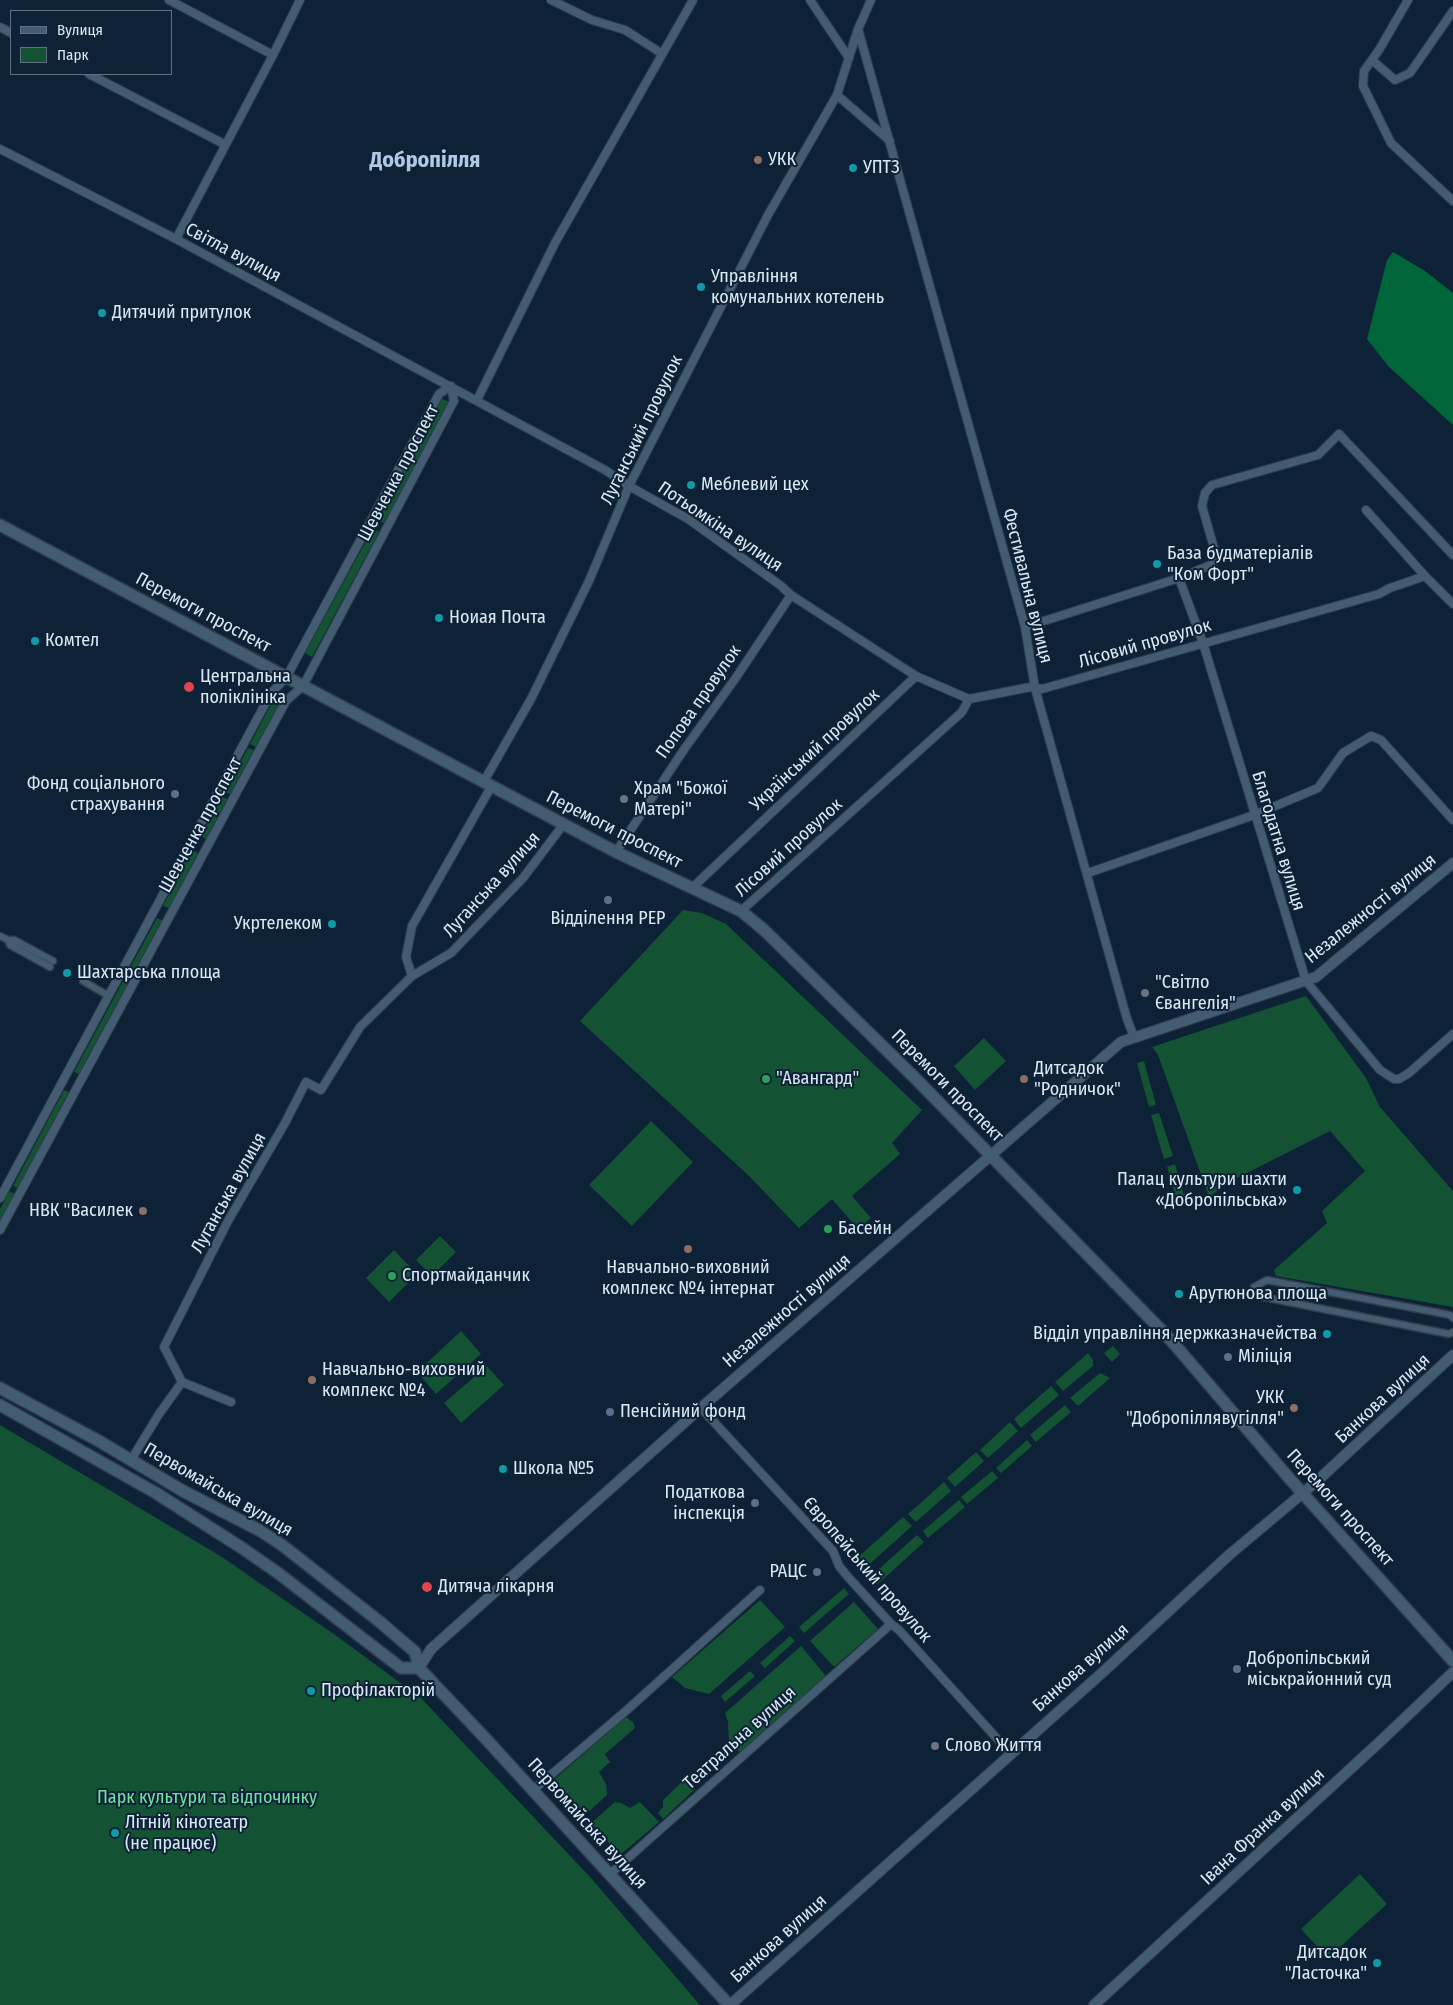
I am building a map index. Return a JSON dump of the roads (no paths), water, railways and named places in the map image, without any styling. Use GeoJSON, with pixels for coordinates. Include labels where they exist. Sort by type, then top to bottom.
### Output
{"type":"FeatureCollection","features":[{"type":"Feature","properties":{"kind":"main road","name":"Перемоги проспект"},"geometry":{"type":"LineString","coordinates":[[0,525],[487,785],[616,852],[741,911],[764,929],[991,1154],[1184,1354],[1303,1493],[1453,1662]]}},
{"type":"Feature","properties":{"kind":"main road","name":"Первомайська вулиця"},"geometry":{"type":"LineString","coordinates":[[0,1388],[131,1460],[183,1491],[259,1530],[282,1545],[380,1622],[415,1652],[419,1668],[730,2005]]}},
{"type":"Feature","properties":{"kind":"main road","name":"Первомайська вулиця"},"geometry":{"type":"LineString","coordinates":[[0,1405],[156,1493],[242,1548],[278,1573],[401,1668],[419,1668]]}},
{"type":"Feature","properties":{"kind":"street"},"geometry":{"type":"LineString","coordinates":[[169,0],[273,55]]}},
{"type":"Feature","properties":{"kind":"street"},"geometry":{"type":"LineString","coordinates":[[176,238],[300,0]]}},
{"type":"Feature","properties":{"kind":"street"},"geometry":{"type":"LineString","coordinates":[[552,0],[592,20],[625,30],[662,53]]}},
{"type":"Feature","properties":{"kind":"street"},"geometry":{"type":"LineString","coordinates":[[477,400],[555,243],[662,53],[684,19],[693,0]]}},
{"type":"Feature","properties":{"kind":"street"},"geometry":{"type":"LineString","coordinates":[[810,0],[849,58]]}},
{"type":"Feature","properties":{"kind":"street"},"geometry":{"type":"LineString","coordinates":[[871,0],[858,29],[837,95],[890,142]]}},
{"type":"Feature","properties":{"kind":"street"},"geometry":{"type":"LineString","coordinates":[[1408,0],[1364,71],[1363,86],[1391,144],[1453,201]]}},
{"type":"Feature","properties":{"kind":"street"},"geometry":{"type":"LineString","coordinates":[[1372,60],[1394,80],[1410,74],[1453,11]]}},
{"type":"Feature","properties":{"kind":"street","name":"Фестивальна вулиця"},"geometry":{"type":"LineString","coordinates":[[858,29],[1025,627],[1035,688],[1088,873],[1127,1019],[1134,1037]]}},
{"type":"Feature","properties":{"kind":"street"},"geometry":{"type":"LineString","coordinates":[[91,75],[224,144]]}},
{"type":"Feature","properties":{"kind":"street","name":"Луганський провулок"},"geometry":{"type":"LineString","coordinates":[[487,785],[585,589],[628,486],[768,215],[837,95]]}},
{"type":"Feature","properties":{"kind":"street","name":"Світла вулиця"},"geometry":{"type":"LineString","coordinates":[[0,148],[176,238],[451,386]]}},
{"type":"Feature","properties":{"kind":"street","name":"Потьомкіна вулиця"},"geometry":{"type":"LineString","coordinates":[[451,386],[605,470],[628,486],[688,519],[780,585],[791,595],[916,676],[969,699]]}},
{"type":"Feature","properties":{"kind":"street","name":"Шевченка проспект"},"geometry":{"type":"LineString","coordinates":[[0,1198],[271,693],[286,678],[439,394],[451,386],[454,401],[303,686],[286,701],[281,709],[0,1230]]}},
{"type":"Feature","properties":{"kind":"street"},"geometry":{"type":"LineString","coordinates":[[1025,627],[1178,578],[1213,564],[1216,555],[1202,506],[1205,493],[1212,485],[1318,456],[1339,434],[1453,555]]}},
{"type":"Feature","properties":{"kind":"street"},"geometry":{"type":"LineString","coordinates":[[1366,510],[1425,576],[1453,604]]}},
{"type":"Feature","properties":{"kind":"street","name":"Лісовий провулок"},"geometry":{"type":"LineString","coordinates":[[741,911],[962,712],[969,699],[1035,688],[1042,689],[1379,594],[1390,588],[1425,576]]}},
{"type":"Feature","properties":{"kind":"street","name":"Благодатна вулиця"},"geometry":{"type":"LineString","coordinates":[[1178,578],[1203,643],[1306,981],[1380,1070],[1394,1079],[1400,1079],[1453,1034]]}},
{"type":"Feature","properties":{"kind":"street","name":"Попова провулок"},"geometry":{"type":"LineString","coordinates":[[616,852],[685,748],[735,679],[791,595]]}},
{"type":"Feature","properties":{"kind":"street","name":"Український провулок"},"geometry":{"type":"LineString","coordinates":[[692,888],[916,676]]}},
{"type":"Feature","properties":{"kind":"street"},"geometry":{"type":"LineString","coordinates":[[1088,873],[1254,815],[1318,788],[1343,753],[1371,736],[1381,740],[1453,820]]}},
{"type":"Feature","properties":{"kind":"street","name":"Луганська вулиця"},"geometry":{"type":"LineString","coordinates":[[412,976],[406,957],[412,926],[487,785]]}},
{"type":"Feature","properties":{"kind":"street","name":"Луганська вулиця"},"geometry":{"type":"LineString","coordinates":[[182,1382],[164,1347],[228,1221],[285,1123],[306,1082],[321,1090],[360,1027],[412,976],[451,952],[523,878],[564,825]]}},
{"type":"Feature","properties":{"kind":"street","name":"Незалежності вулиця"},"geometry":{"type":"LineString","coordinates":[[419,1668],[431,1649],[701,1408],[1121,1042],[1316,978],[1453,863]]}},
{"type":"Feature","properties":{"kind":"street"},"geometry":{"type":"LineString","coordinates":[[0,936],[8,940],[10,945],[52,964]]}},
{"type":"Feature","properties":{"kind":"street"},"geometry":{"type":"LineString","coordinates":[[83,981],[108,995]]}},
{"type":"Feature","properties":{"kind":"street"},"geometry":{"type":"LineString","coordinates":[[1453,1318],[1267,1280],[1254,1287],[1263,1297],[1449,1334],[1453,1332]]}},
{"type":"Feature","properties":{"kind":"street","name":"Банкова вулиця"},"geometry":{"type":"LineString","coordinates":[[730,2005],[1010,1753],[1103,1672],[1230,1555],[1303,1493],[1453,1355]]}},
{"type":"Feature","properties":{"kind":"street"},"geometry":{"type":"LineString","coordinates":[[131,1460],[159,1414],[182,1382],[231,1402]]}},
{"type":"Feature","properties":{"kind":"street","name":"Європейський провулок"},"geometry":{"type":"LineString","coordinates":[[701,1408],[833,1551],[839,1566],[1010,1753]]}},
{"type":"Feature","properties":{"kind":"street"},"geometry":{"type":"LineString","coordinates":[[532,1791],[627,1710],[760,1590]]}},
{"type":"Feature","properties":{"kind":"street","name":"Театральна вулиця"},"geometry":{"type":"LineString","coordinates":[[609,1875],[891,1624]]}},
{"type":"Feature","properties":{"kind":"street","name":"Івана Франка вулиця"},"geometry":{"type":"LineString","coordinates":[[1094,2005],[1453,1672]]}},
{"type":"Feature","properties":{"kind":"place","name":"УКК"},"geometry":{"type":"Point","coordinates":[758,160]}},
{"type":"Feature","properties":{"kind":"place","name":"УПТЗ"},"geometry":{"type":"Point","coordinates":[853,168]}},
{"type":"Feature","properties":{"kind":"place","name":"Управління комунальних котелень"},"geometry":{"type":"Point","coordinates":[701,287]}},
{"type":"Feature","properties":{"kind":"place","name":"Дитячий притулок"},"geometry":{"type":"Point","coordinates":[102,313]}},
{"type":"Feature","properties":{"kind":"place","name":"Меблевий цех"},"geometry":{"type":"Point","coordinates":[691,485]}},
{"type":"Feature","properties":{"kind":"place","name":"База будматеріалів \"Ком Форт\""},"geometry":{"type":"Point","coordinates":[1157,564]}},
{"type":"Feature","properties":{"kind":"place","name":"Ноиая Почта"},"geometry":{"type":"Point","coordinates":[439,618]}},
{"type":"Feature","properties":{"kind":"place","name":"Комтел"},"geometry":{"type":"Point","coordinates":[35,641]}},
{"type":"Feature","properties":{"kind":"place","name":"Центральна поліклініка"},"geometry":{"type":"Point","coordinates":[189,687]}},
{"type":"Feature","properties":{"kind":"place","name":"Фонд соціального страхування"},"geometry":{"type":"Point","coordinates":[175,794]}},
{"type":"Feature","properties":{"kind":"place","name":"Храм \"Божої Матері\""},"geometry":{"type":"Point","coordinates":[624,799]}},
{"type":"Feature","properties":{"kind":"place","name":"Відділення РЕР"},"geometry":{"type":"Point","coordinates":[608,900]}},
{"type":"Feature","properties":{"kind":"place","name":"Укртелеком"},"geometry":{"type":"Point","coordinates":[332,924]}},
{"type":"Feature","properties":{"kind":"place","name":"Шахтарська площа"},"geometry":{"type":"Point","coordinates":[67,973]}},
{"type":"Feature","properties":{"kind":"place","name":"\"Світло Євангелія\""},"geometry":{"type":"Point","coordinates":[1145,993]}},
{"type":"Feature","properties":{"kind":"place","name":"\"Авангард\""},"geometry":{"type":"Point","coordinates":[766,1079]}},
{"type":"Feature","properties":{"kind":"place","name":"Дитсадок \"Родничок\""},"geometry":{"type":"Point","coordinates":[1024,1079]}},
{"type":"Feature","properties":{"kind":"place","name":"Палац культури шахти «Добропільська»"},"geometry":{"type":"Point","coordinates":[1297,1190]}},
{"type":"Feature","properties":{"kind":"place","name":"НВК \"Василек"},"geometry":{"type":"Point","coordinates":[143,1211]}},
{"type":"Feature","properties":{"kind":"place","name":"Басейн"},"geometry":{"type":"Point","coordinates":[828,1229]}},
{"type":"Feature","properties":{"kind":"place","name":"Навчально-виховний комплекс №4 інтернат"},"geometry":{"type":"Point","coordinates":[688,1249]}},
{"type":"Feature","properties":{"kind":"place","name":"Спортмайданчик"},"geometry":{"type":"Point","coordinates":[392,1276]}},
{"type":"Feature","properties":{"kind":"place","name":"Арутюнова площа"},"geometry":{"type":"Point","coordinates":[1179,1294]}},
{"type":"Feature","properties":{"kind":"place","name":"Відділ управління держказначейства"},"geometry":{"type":"Point","coordinates":[1327,1334]}},
{"type":"Feature","properties":{"kind":"place","name":"Міліція"},"geometry":{"type":"Point","coordinates":[1228,1357]}},
{"type":"Feature","properties":{"kind":"place","name":"Навчально-виховний комплекс №4"},"geometry":{"type":"Point","coordinates":[312,1380]}},
{"type":"Feature","properties":{"kind":"place","name":"УКК \"Добропіллявугілля\""},"geometry":{"type":"Point","coordinates":[1294,1408]}},
{"type":"Feature","properties":{"kind":"place","name":"Пенсійний фонд"},"geometry":{"type":"Point","coordinates":[610,1412]}},
{"type":"Feature","properties":{"kind":"place","name":"Школа №5"},"geometry":{"type":"Point","coordinates":[503,1469]}},
{"type":"Feature","properties":{"kind":"place","name":"Податкова інспекція"},"geometry":{"type":"Point","coordinates":[755,1503]}},
{"type":"Feature","properties":{"kind":"place","name":"РАЦС"},"geometry":{"type":"Point","coordinates":[817,1572]}},
{"type":"Feature","properties":{"kind":"place","name":"Дитяча лікарня"},"geometry":{"type":"Point","coordinates":[427,1587]}},
{"type":"Feature","properties":{"kind":"place","name":"Добропільський міськрайонний суд"},"geometry":{"type":"Point","coordinates":[1237,1669]}},
{"type":"Feature","properties":{"kind":"place","name":"Профілакторій"},"geometry":{"type":"Point","coordinates":[311,1691]}},
{"type":"Feature","properties":{"kind":"place","name":"Слово Життя"},"geometry":{"type":"Point","coordinates":[935,1746]}},
{"type":"Feature","properties":{"kind":"place","name":"Літній кінотеатр (не працює)"},"geometry":{"type":"Point","coordinates":[115,1833]}},
{"type":"Feature","properties":{"kind":"place","name":"Дитсадок \"Ласточка\""},"geometry":{"type":"Point","coordinates":[1377,1963]}},
{"type":"Feature","properties":{"kind":"district","name":"Добропілля"},"geometry":{"type":"Point","coordinates":[425,161]}},
{"type":"Feature","properties":{"kind":"park label","name":"Парк культури та відпочинку"},"geometry":{"type":"Point","coordinates":[207,1798]}}]}
